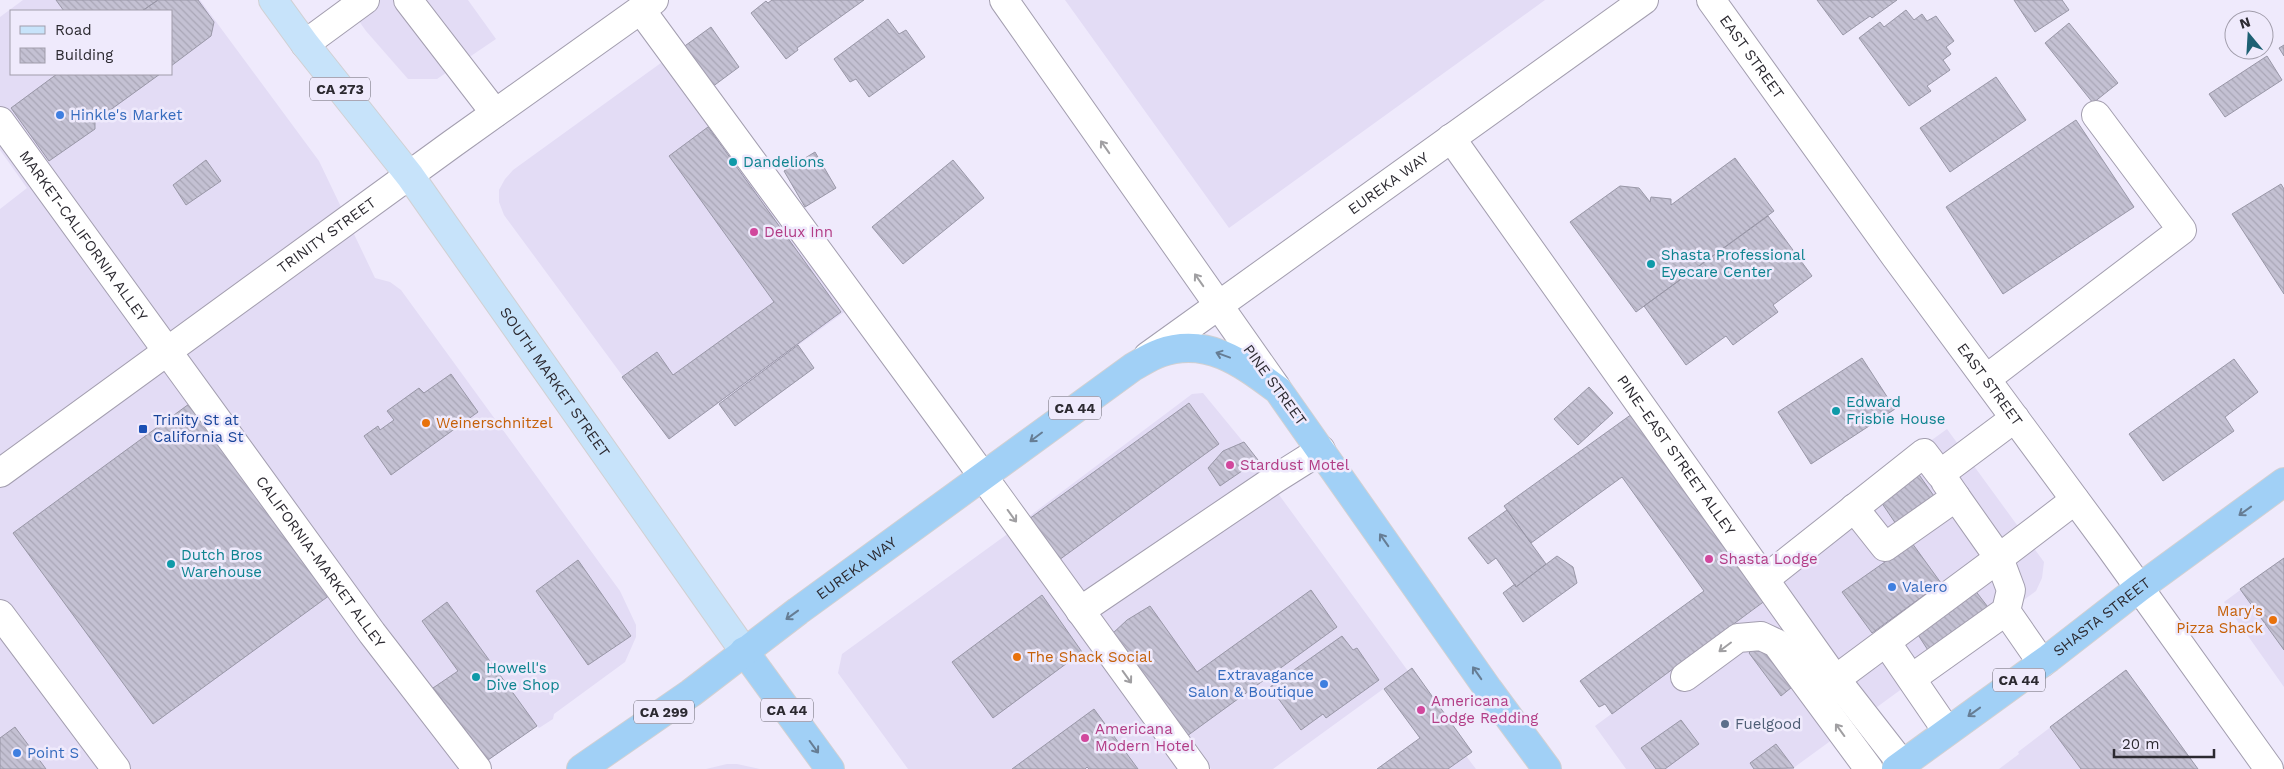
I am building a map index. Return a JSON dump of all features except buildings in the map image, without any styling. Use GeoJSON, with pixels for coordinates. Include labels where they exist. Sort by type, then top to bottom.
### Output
{"type":"FeatureCollection","features":[{"type":"Feature","properties":{"kind":"highway","name":"EUREKA WAY"},"geometry":{"type":"LineString","coordinates":[[582,769],[691,693],[744,650],[1133,367],[1160,353],[1183,348],[1198,348],[1240,361],[1278,390]]}},
{"type":"Feature","properties":{"kind":"highway","name":"PINE STREET"},"geometry":{"type":"LineString","coordinates":[[1278,390],[1488,689],[1547,769]]}},
{"type":"Feature","properties":{"kind":"highway","name":"SHASTA STREET"},"geometry":{"type":"LineString","coordinates":[[1901,767],[2284,482]]}},
{"type":"Feature","properties":{"kind":"highway","name":"SOUTH MARKET STREET"},"geometry":{"type":"LineString","coordinates":[[744,650],[830,769]]}},
{"type":"Feature","properties":{"kind":"main road","name":"SOUTH MARKET STREET"},"geometry":{"type":"LineString","coordinates":[[273,0],[305,44],[410,176],[744,650]]}},
{"type":"Feature","properties":{"kind":"street"},"geometry":{"type":"LineString","coordinates":[[305,44],[365,0]]}},
{"type":"Feature","properties":{"kind":"street"},"geometry":{"type":"LineString","coordinates":[[408,0],[495,114]]}},
{"type":"Feature","properties":{"kind":"street","name":"PINE STREET"},"geometry":{"type":"LineString","coordinates":[[1004,0],[1278,390]]}},
{"type":"Feature","properties":{"kind":"street","name":"EUREKA WAY"},"geometry":{"type":"LineString","coordinates":[[1133,367],[1644,0]]}},
{"type":"Feature","properties":{"kind":"street","name":"EAST STREET"},"geometry":{"type":"LineString","coordinates":[[1711,0],[2140,588],[2269,769]]}},
{"type":"Feature","properties":{"kind":"street"},"geometry":{"type":"LineString","coordinates":[[648,5],[983,477],[1195,769]]}},
{"type":"Feature","properties":{"kind":"street","name":"TRINITY STREET"},"geometry":{"type":"LineString","coordinates":[[0,473],[648,5]]}},
{"type":"Feature","properties":{"kind":"street"},"geometry":{"type":"LineString","coordinates":[[1986,379],[2182,230],[2096,115]]}},
{"type":"Feature","properties":{"kind":"street","name":"MARKET-CALIFORNIA ALLEY"},"geometry":{"type":"LineString","coordinates":[[0,121],[168,351]]}},
{"type":"Feature","properties":{"kind":"street","name":"PINE–EAST STREET ALLEY"},"geometry":{"type":"LineString","coordinates":[[1451,138],[1836,680],[1901,767]]}},
{"type":"Feature","properties":{"kind":"street","name":"CALIFORNIA-MARKET ALLEY"},"geometry":{"type":"LineString","coordinates":[[168,351],[372,633],[477,769]]}},
{"type":"Feature","properties":{"kind":"street"},"geometry":{"type":"LineString","coordinates":[[1940,474],[2015,418]]}},
{"type":"Feature","properties":{"kind":"street"},"geometry":{"type":"LineString","coordinates":[[1080,611],[1274,479],[1321,450]]}},
{"type":"Feature","properties":{"kind":"street"},"geometry":{"type":"LineString","coordinates":[[1765,579],[1924,453],[1999,558],[2011,590],[2006,611],[1912,678]]}},
{"type":"Feature","properties":{"kind":"street"},"geometry":{"type":"LineString","coordinates":[[1854,508],[1885,547],[1956,497]]}},
{"type":"Feature","properties":{"kind":"street"},"geometry":{"type":"LineString","coordinates":[[1836,680],[2074,500]]}},
{"type":"Feature","properties":{"kind":"street"},"geometry":{"type":"LineString","coordinates":[[2006,611],[2042,663]]}},
{"type":"Feature","properties":{"kind":"street"},"geometry":{"type":"LineString","coordinates":[[0,614],[116,769]]}},
{"type":"Feature","properties":{"kind":"street"},"geometry":{"type":"LineString","coordinates":[[1685,677],[1738,638],[1761,636],[1776,643],[1869,769]]}},
{"type":"Feature","properties":{"kind":"street"},"geometry":{"type":"LineString","coordinates":[[1886,642],[1948,731]]}},
{"type":"Feature","properties":{"kind":"shaded area"},"geometry":{"type":"Polygon","coordinates":[[[23,0],[200,0],[319,161],[375,278],[390,282],[401,290],[620,591],[636,625],[636,637],[625,662],[554,714],[553,719],[539,728],[537,726],[476,769],[0,769],[0,209],[27,188],[0,150],[0,17],[23,0]]]}},
{"type":"Feature","properties":{"kind":"shaded area"},"geometry":{"type":"Polygon","coordinates":[[[344,0],[468,0],[496,39],[437,79],[408,79],[366,31],[344,0]]]}},
{"type":"Feature","properties":{"kind":"shaded area"},"geometry":{"type":"Polygon","coordinates":[[[1065,0],[1545,0],[1229,228],[1065,0]]]}},
{"type":"Feature","properties":{"kind":"shaded area"},"geometry":{"type":"Polygon","coordinates":[[[665,60],[847,310],[669,439],[504,215],[499,202],[499,190],[513,170],[665,60]]]}},
{"type":"Feature","properties":{"kind":"shaded area"},"geometry":{"type":"Polygon","coordinates":[[[1203,393],[1258,460],[1255,462],[1408,671],[1273,769],[1211,769],[1027,518],[1192,394],[1203,393]]]}},
{"type":"Feature","properties":{"kind":"shaded area"},"geometry":{"type":"Polygon","coordinates":[[[1947,429],[2044,562],[2042,578],[2036,591],[1792,769],[1626,769],[1595,726],[1765,601],[1747,574],[1947,429]]]}},
{"type":"Feature","properties":{"kind":"shaded area"},"geometry":{"type":"Polygon","coordinates":[[[1013,530],[1188,769],[908,769],[838,673],[842,654],[1013,530]]]}},
{"type":"Feature","properties":{"kind":"shaded area"},"geometry":{"type":"Polygon","coordinates":[[[2284,558],[2284,687],[2224,602],[2284,558]]]}},
{"type":"Feature","properties":{"kind":"shaded area"},"geometry":{"type":"Polygon","coordinates":[[[2126,670],[2198,769],[1999,769],[2019,754],[2018,752],[2126,670]]]}},
{"type":"Feature","properties":{"kind":"shaded area"},"geometry":{"type":"Polygon","coordinates":[[[1466,756],[1476,769],[1448,769],[1466,756]]]}},
{"type":"Feature","properties":{"kind":"shaded area"},"geometry":{"type":"Polygon","coordinates":[[[727,764],[737,764],[760,769],[706,769],[727,764]]]}},
{"type":"Feature","properties":{"kind":"place","name":"Hinkle's Market"},"geometry":{"type":"Point","coordinates":[60,115]}},
{"type":"Feature","properties":{"kind":"place","name":"Dandelions"},"geometry":{"type":"Point","coordinates":[733,162]}},
{"type":"Feature","properties":{"kind":"place","name":"Delux Inn"},"geometry":{"type":"Point","coordinates":[754,232]}},
{"type":"Feature","properties":{"kind":"place","name":"Shasta Professional Eyecare Center"},"geometry":{"type":"Point","coordinates":[1651,264]}},
{"type":"Feature","properties":{"kind":"place","name":"Edward Frisbie House"},"geometry":{"type":"Point","coordinates":[1836,411]}},
{"type":"Feature","properties":{"kind":"place","name":"Weinerschnitzel"},"geometry":{"type":"Point","coordinates":[426,423]}},
{"type":"Feature","properties":{"kind":"place","name":"Trinity St at California St"},"geometry":{"type":"Point","coordinates":[143,429]}},
{"type":"Feature","properties":{"kind":"place","name":"Stardust Motel"},"geometry":{"type":"Point","coordinates":[1230,465]}},
{"type":"Feature","properties":{"kind":"place","name":"Shasta Lodge"},"geometry":{"type":"Point","coordinates":[1709,559]}},
{"type":"Feature","properties":{"kind":"place","name":"Dutch Bros Warehouse"},"geometry":{"type":"Point","coordinates":[171,564]}},
{"type":"Feature","properties":{"kind":"place","name":"Valero"},"geometry":{"type":"Point","coordinates":[1892,587]}},
{"type":"Feature","properties":{"kind":"place","name":"Mary's Pizza Shack"},"geometry":{"type":"Point","coordinates":[2273,620]}},
{"type":"Feature","properties":{"kind":"place","name":"The Shack Social"},"geometry":{"type":"Point","coordinates":[1017,657]}},
{"type":"Feature","properties":{"kind":"place","name":"Howell's Dive Shop"},"geometry":{"type":"Point","coordinates":[476,677]}},
{"type":"Feature","properties":{"kind":"place","name":"Extravagance Salon & Boutique"},"geometry":{"type":"Point","coordinates":[1324,684]}},
{"type":"Feature","properties":{"kind":"place","name":"Americana Lodge Redding"},"geometry":{"type":"Point","coordinates":[1421,710]}},
{"type":"Feature","properties":{"kind":"place","name":"Fuelgood"},"geometry":{"type":"Point","coordinates":[1725,724]}},
{"type":"Feature","properties":{"kind":"place","name":"Americana Modern Hotel"},"geometry":{"type":"Point","coordinates":[1085,738]}},
{"type":"Feature","properties":{"kind":"place","name":"Point S"},"geometry":{"type":"Point","coordinates":[17,753]}}]}
